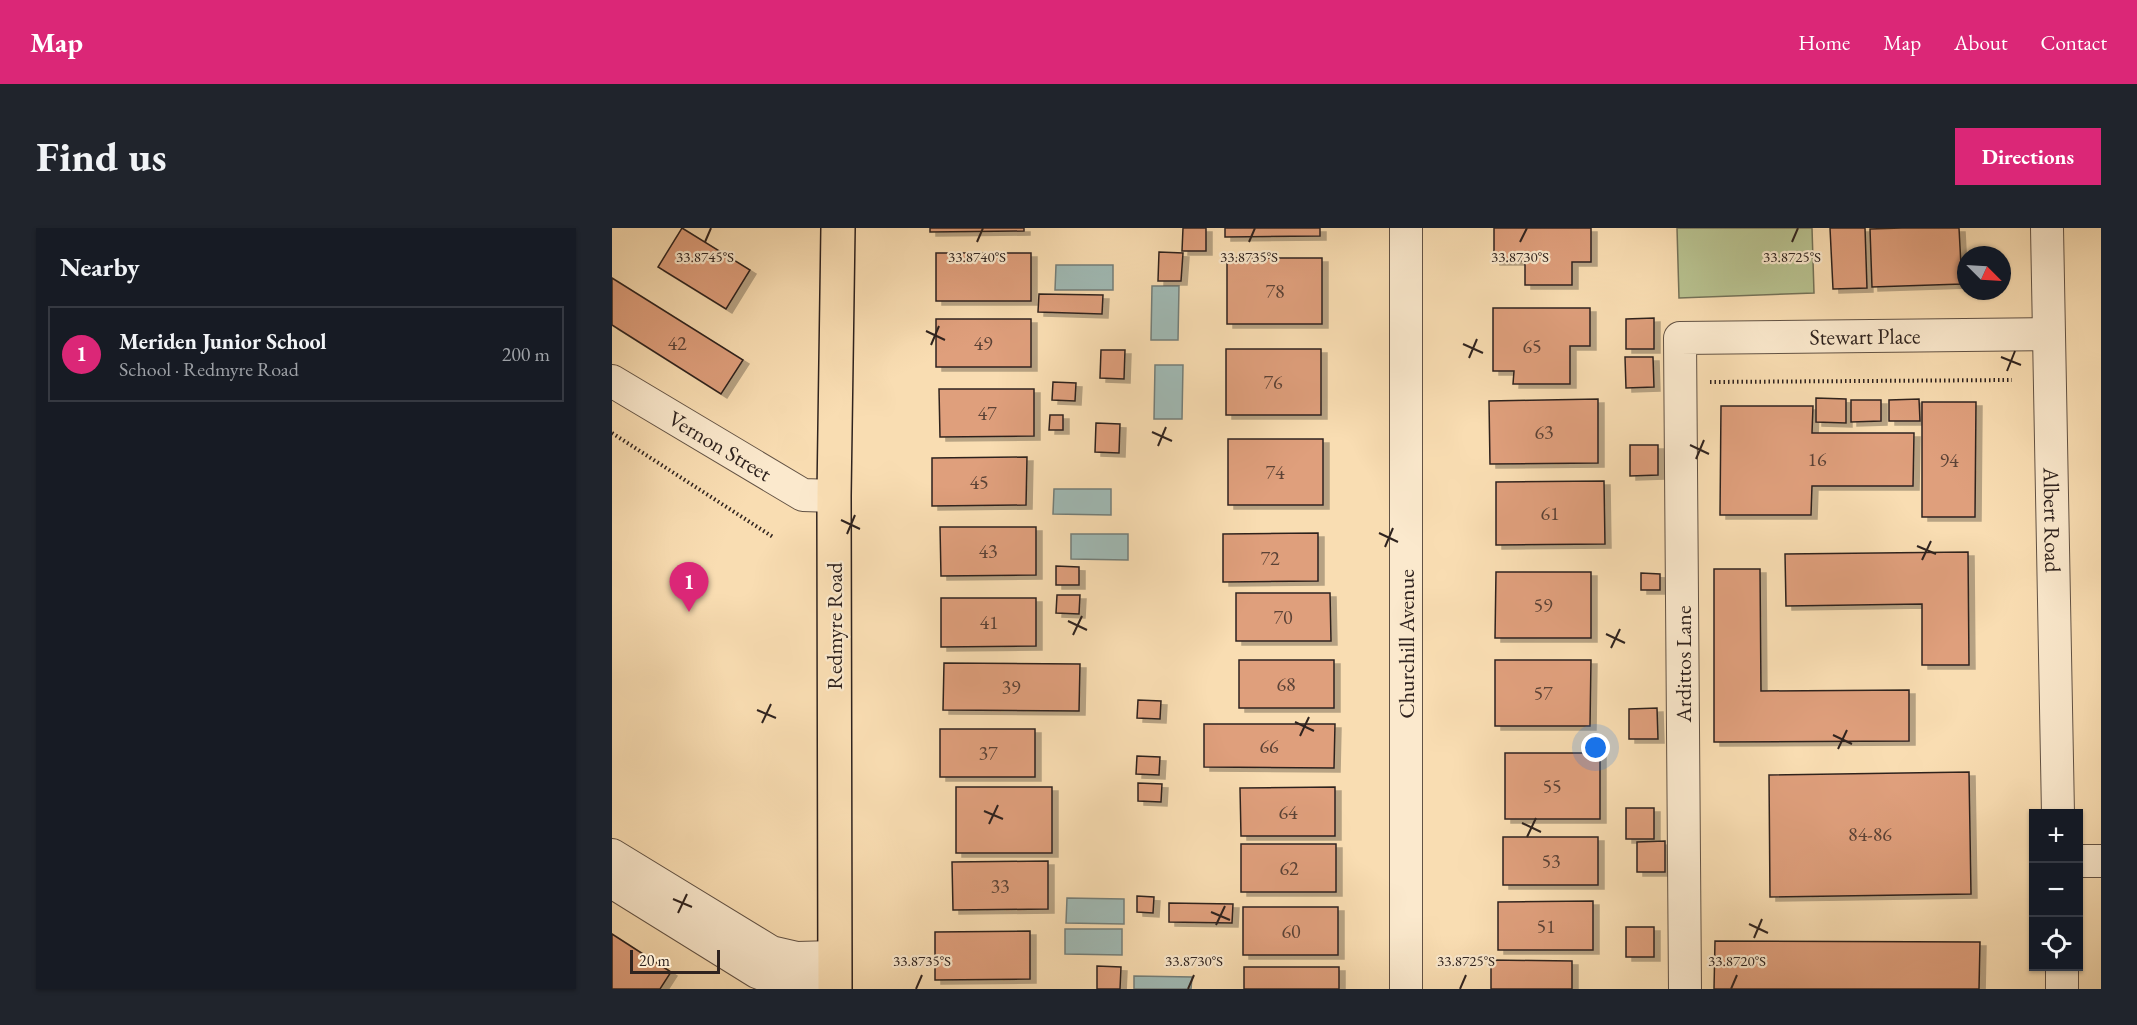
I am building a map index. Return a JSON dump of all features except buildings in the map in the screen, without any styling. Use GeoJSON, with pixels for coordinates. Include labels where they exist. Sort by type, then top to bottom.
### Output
{"type":"FeatureCollection","features":[{"type":"Feature","properties":{"kind":"main road","name":"Redmyre Road"},"geometry":{"type":"LineString","coordinates":[[835,977],[834,496],[838,228]]}},
{"type":"Feature","properties":{"kind":"street","name":"Churchill Avenue"},"geometry":{"type":"LineString","coordinates":[[1406,228],[1406,989]]}},
{"type":"Feature","properties":{"kind":"street","name":"Albert Road"},"geometry":{"type":"LineString","coordinates":[[2047,228],[2058,809]]}},
{"type":"Feature","properties":{"kind":"street","name":"Stewart Place"},"geometry":{"type":"LineString","coordinates":[[1680,338],[2048,334]]}},
{"type":"Feature","properties":{"kind":"street","name":"Ardittos Lane"},"geometry":{"type":"LineString","coordinates":[[1680,338],[1685,989]]}},
{"type":"Feature","properties":{"kind":"street","name":"Vernon Street"},"geometry":{"type":"LineString","coordinates":[[612,381],[803,495],[834,496]]}},
{"type":"Feature","properties":{"kind":"street"},"geometry":{"type":"LineString","coordinates":[[612,855],[771,952],[797,958],[835,977]]}},
{"type":"Feature","properties":{"kind":"street"},"geometry":{"type":"LineString","coordinates":[[2083,861],[2101,861]]}},
{"type":"Feature","properties":{"kind":"street"},"geometry":{"type":"LineString","coordinates":[[612,882],[757,972],[781,984],[835,977]]}},
{"type":"Feature","properties":{"kind":"street"},"geometry":{"type":"LineString","coordinates":[[2062,971],[2062,989]]}},
{"type":"Feature","properties":{"kind":"path"},"geometry":{"type":"LineString","coordinates":[[1706,382],[2012,380]]}},
{"type":"Feature","properties":{"kind":"path"},"geometry":{"type":"LineString","coordinates":[[612,433],[773,537]]}},
{"type":"Feature","properties":{"kind":"green space"},"geometry":{"type":"Polygon","coordinates":[[[1677,228],[1812,228],[1814,293],[1679,298],[1677,228]]]}},
{"type":"Feature","properties":{"kind":"water"},"geometry":{"type":"Polygon","coordinates":[[[1056,265],[1113,265],[1113,290],[1055,290],[1056,265]]]}},
{"type":"Feature","properties":{"kind":"water"},"geometry":{"type":"Polygon","coordinates":[[[1152,286],[1179,286],[1178,340],[1151,340],[1152,286]]]}},
{"type":"Feature","properties":{"kind":"water"},"geometry":{"type":"Polygon","coordinates":[[[1155,365],[1183,365],[1182,419],[1154,419],[1155,365]]]}},
{"type":"Feature","properties":{"kind":"water"},"geometry":{"type":"Polygon","coordinates":[[[1054,489],[1111,489],[1111,515],[1053,514],[1054,489]]]}},
{"type":"Feature","properties":{"kind":"water"},"geometry":{"type":"Polygon","coordinates":[[[1071,534],[1128,534],[1128,560],[1071,559],[1071,534]]]}},
{"type":"Feature","properties":{"kind":"water"},"geometry":{"type":"Polygon","coordinates":[[[1067,898],[1124,899],[1124,924],[1066,923],[1067,898]]]}},
{"type":"Feature","properties":{"kind":"water"},"geometry":{"type":"Polygon","coordinates":[[[1065,929],[1122,929],[1122,955],[1065,954],[1065,929]]]}},
{"type":"Feature","properties":{"kind":"water"},"geometry":{"type":"Polygon","coordinates":[[[1134,976],[1192,977],[1191,989],[1134,989],[1134,976]]]}},
{"type":"Feature","properties":{"kind":"place","name":"Meriden Junior School"},"geometry":{"type":"Point","coordinates":[689,612]}}]}
